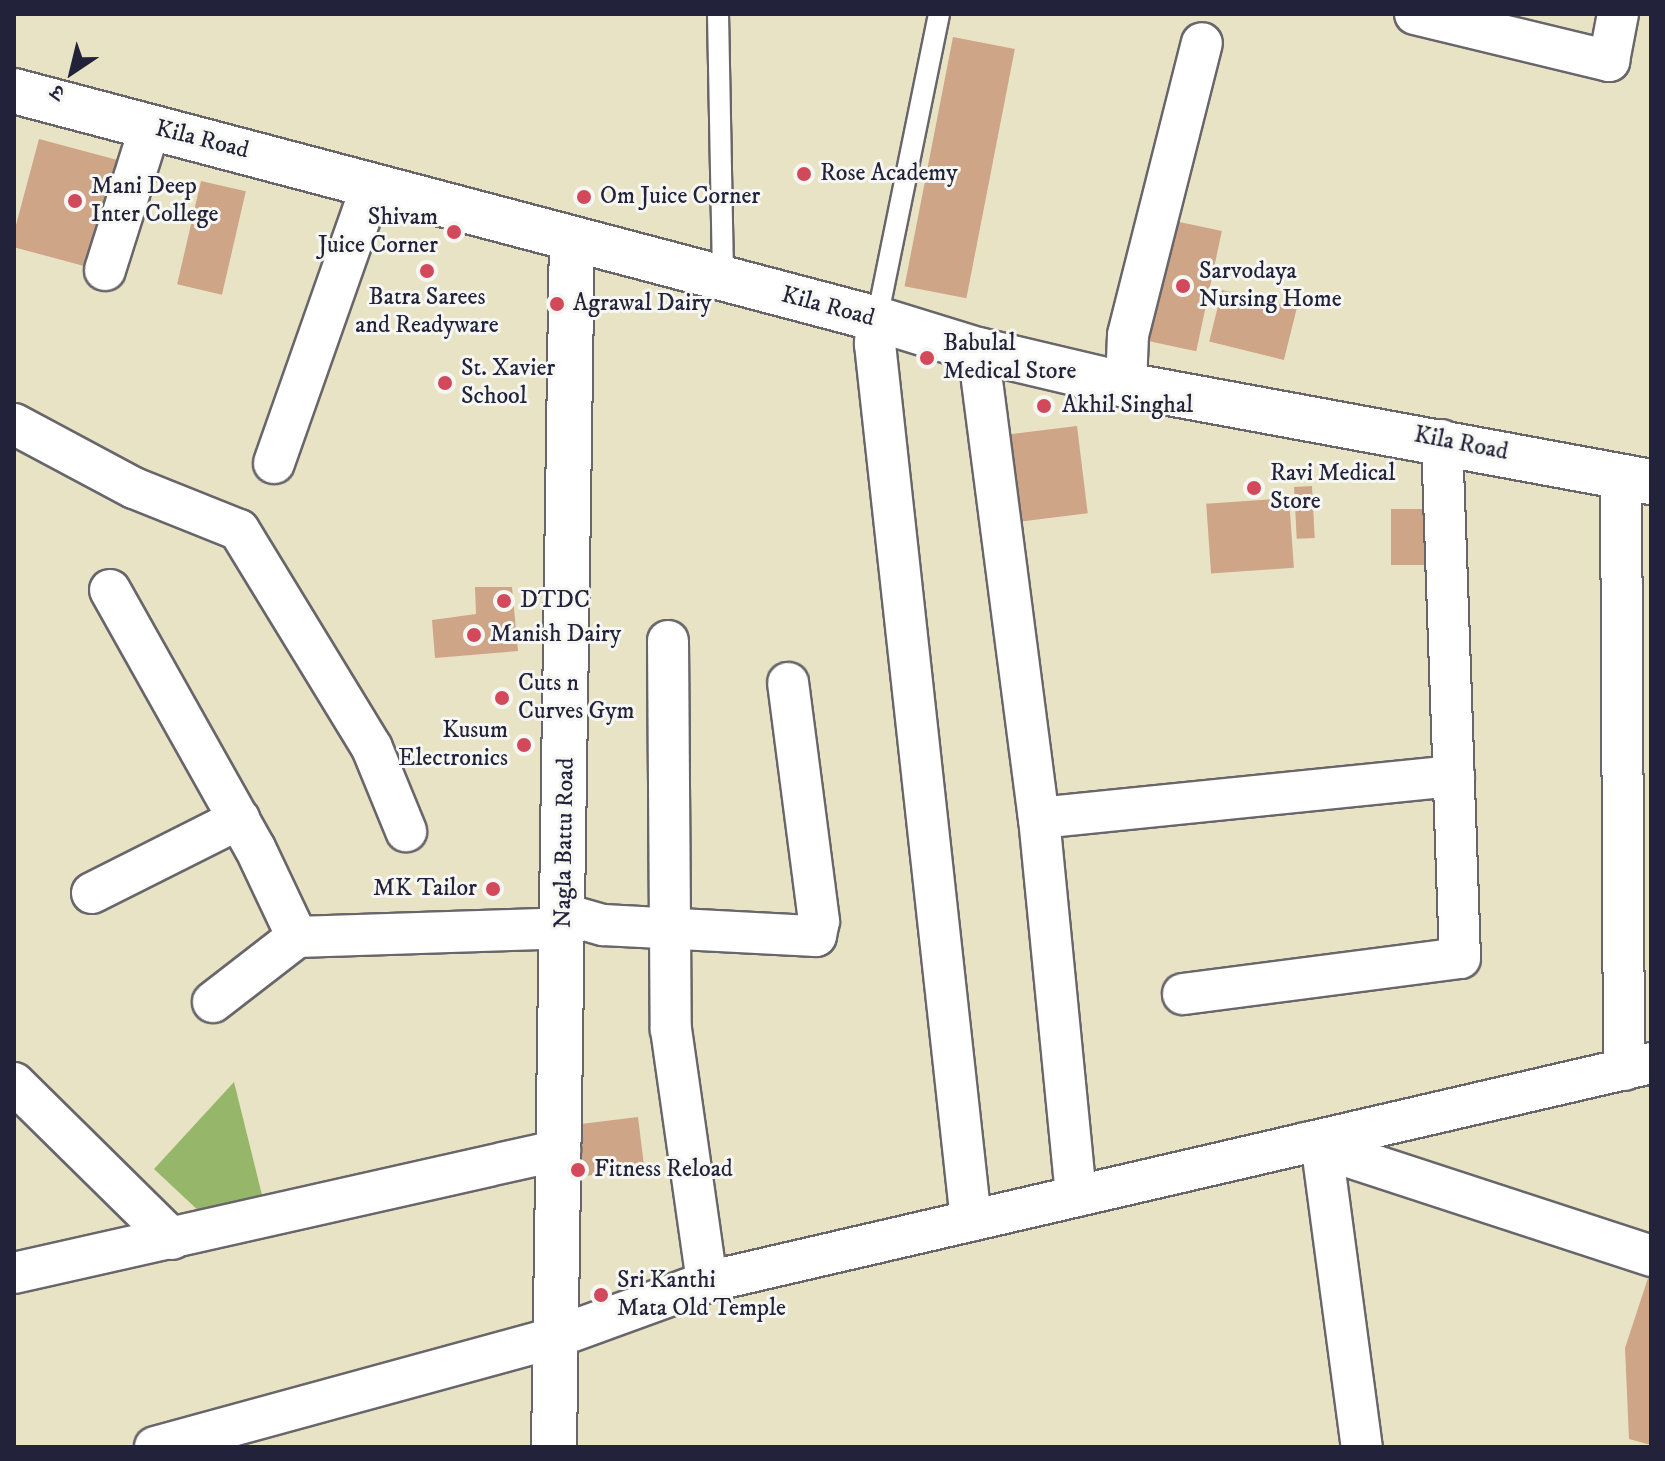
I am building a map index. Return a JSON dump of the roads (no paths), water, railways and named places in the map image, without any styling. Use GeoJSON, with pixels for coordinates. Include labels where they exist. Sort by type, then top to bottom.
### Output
{"type":"FeatureCollection","features":[{"type":"Feature","properties":{"kind":"main road","name":"Kila Road"},"geometry":{"type":"LineString","coordinates":[[14,91],[877,319],[978,350],[1126,385],[1442,440],[1636,479]]}},
{"type":"Feature","properties":{"kind":"main road","name":"Nagla Battu Road"},"geometry":{"type":"LineString","coordinates":[[554,1447],[572,239]]}},
{"type":"Feature","properties":{"kind":"street"},"geometry":{"type":"LineString","coordinates":[[1415,14],[1609,61],[1618,14]]}},
{"type":"Feature","properties":{"kind":"street"},"geometry":{"type":"LineString","coordinates":[[1126,385],[1128,335],[1202,43]]}},
{"type":"Feature","properties":{"kind":"street"},"geometry":{"type":"LineString","coordinates":[[105,270],[150,127]]}},
{"type":"Feature","properties":{"kind":"street"},"geometry":{"type":"LineString","coordinates":[[274,463],[372,185]]}},
{"type":"Feature","properties":{"kind":"street"},"geometry":{"type":"LineString","coordinates":[[877,319],[875,344],[971,1221]]}},
{"type":"Feature","properties":{"kind":"street"},"geometry":{"type":"LineString","coordinates":[[978,350],[1039,818],[1076,1196]]}},
{"type":"Feature","properties":{"kind":"street"},"geometry":{"type":"LineString","coordinates":[[14,424],[134,488],[239,530],[372,748],[406,831]]}},
{"type":"Feature","properties":{"kind":"street"},"geometry":{"type":"LineString","coordinates":[[1183,994],[1460,958],[1442,440]]}},
{"type":"Feature","properties":{"kind":"street"},"geometry":{"type":"LineString","coordinates":[[155,1447],[556,1337],[707,1282],[1076,1196],[1314,1146],[1637,1066],[1636,479]]}},
{"type":"Feature","properties":{"kind":"street"},"geometry":{"type":"LineString","coordinates":[[110,590],[239,819],[297,937]]}},
{"type":"Feature","properties":{"kind":"street"},"geometry":{"type":"LineString","coordinates":[[668,641],[671,1029],[707,1282]]}},
{"type":"Feature","properties":{"kind":"street"},"geometry":{"type":"LineString","coordinates":[[213,1002],[297,937],[564,921],[669,930],[816,936],[819,921],[788,683]]}},
{"type":"Feature","properties":{"kind":"street"},"geometry":{"type":"LineString","coordinates":[[1039,818],[1454,776]]}},
{"type":"Feature","properties":{"kind":"street"},"geometry":{"type":"LineString","coordinates":[[92,893],[239,819]]}},
{"type":"Feature","properties":{"kind":"street"},"geometry":{"type":"LineString","coordinates":[[14,1083],[172,1239]]}},
{"type":"Feature","properties":{"kind":"street"},"geometry":{"type":"LineString","coordinates":[[1314,1146],[1651,1256]]}},
{"type":"Feature","properties":{"kind":"street"},"geometry":{"type":"LineString","coordinates":[[1314,1146],[1362,1447]]}},
{"type":"Feature","properties":{"kind":"street"},"geometry":{"type":"LineString","coordinates":[[14,1273],[560,1150]]}},
{"type":"Feature","properties":{"kind":"lane"},"geometry":{"type":"LineString","coordinates":[[718,14],[723,279]]}},
{"type":"Feature","properties":{"kind":"lane"},"geometry":{"type":"LineString","coordinates":[[877,319],[939,14]]}},
{"type":"Feature","properties":{"kind":"place","name":"Rose Academy"},"geometry":{"type":"Point","coordinates":[804,174]}},
{"type":"Feature","properties":{"kind":"place","name":"Om Juice Corner"},"geometry":{"type":"Point","coordinates":[584,197]}},
{"type":"Feature","properties":{"kind":"place","name":"Mani Deep Inter College"},"geometry":{"type":"Point","coordinates":[75,201]}},
{"type":"Feature","properties":{"kind":"place","name":"Shivam Juice Corner"},"geometry":{"type":"Point","coordinates":[454,232]}},
{"type":"Feature","properties":{"kind":"place","name":"Batra Sarees and Readyware"},"geometry":{"type":"Point","coordinates":[427,271]}},
{"type":"Feature","properties":{"kind":"place","name":"Sarvodaya Nursing Home"},"geometry":{"type":"Point","coordinates":[1183,286]}},
{"type":"Feature","properties":{"kind":"place","name":"Agrawal Dairy"},"geometry":{"type":"Point","coordinates":[557,304]}},
{"type":"Feature","properties":{"kind":"place","name":"Babulal Medical Store"},"geometry":{"type":"Point","coordinates":[927,358]}},
{"type":"Feature","properties":{"kind":"place","name":"St. Xavier School"},"geometry":{"type":"Point","coordinates":[445,383]}},
{"type":"Feature","properties":{"kind":"place","name":"Akhil Singhal"},"geometry":{"type":"Point","coordinates":[1044,406]}},
{"type":"Feature","properties":{"kind":"place","name":"Ravi Medical Store"},"geometry":{"type":"Point","coordinates":[1254,488]}},
{"type":"Feature","properties":{"kind":"place","name":"DTDC"},"geometry":{"type":"Point","coordinates":[504,601]}},
{"type":"Feature","properties":{"kind":"place","name":"Manish Dairy"},"geometry":{"type":"Point","coordinates":[474,635]}},
{"type":"Feature","properties":{"kind":"place","name":"Cuts n Curves Gym"},"geometry":{"type":"Point","coordinates":[502,698]}},
{"type":"Feature","properties":{"kind":"place","name":"Kusum Electronics"},"geometry":{"type":"Point","coordinates":[524,745]}},
{"type":"Feature","properties":{"kind":"place","name":"MK Tailor"},"geometry":{"type":"Point","coordinates":[493,889]}},
{"type":"Feature","properties":{"kind":"place","name":"Fitness Reload"},"geometry":{"type":"Point","coordinates":[578,1170]}},
{"type":"Feature","properties":{"kind":"place","name":"Sri Kanthi Mata Old Temple"},"geometry":{"type":"Point","coordinates":[601,1295]}}]}
